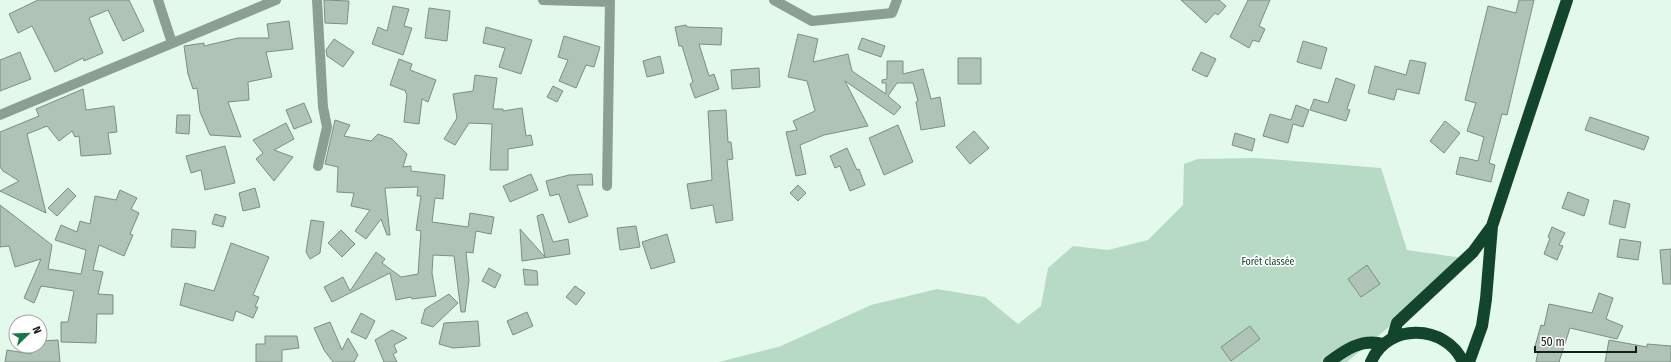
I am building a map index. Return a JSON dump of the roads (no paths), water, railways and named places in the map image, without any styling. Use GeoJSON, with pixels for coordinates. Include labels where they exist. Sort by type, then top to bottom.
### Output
{"type":"FeatureCollection","features":[{"type":"Feature","properties":{"kind":"highway"},"geometry":{"type":"LineString","coordinates":[[1469,362],[1476,348],[1482,326],[1486,299],[1492,226],[1567,0]]}},
{"type":"Feature","properties":{"kind":"highway"},"geometry":{"type":"LineString","coordinates":[[1393,337],[1396,323],[1473,252],[1492,226]]}},
{"type":"Feature","properties":{"kind":"highway"},"geometry":{"type":"LineString","coordinates":[[1371,362],[1383,344],[1393,337],[1408,332],[1423,332],[1437,336],[1450,344],[1463,362]]}},
{"type":"Feature","properties":{"kind":"highway"},"geometry":{"type":"LineString","coordinates":[[1329,362],[1362,342],[1372,341],[1383,344]]}},
{"type":"Feature","properties":{"kind":"street"},"geometry":{"type":"LineString","coordinates":[[158,0],[172,43]]}},
{"type":"Feature","properties":{"kind":"street"},"geometry":{"type":"LineString","coordinates":[[0,115],[276,0]]}},
{"type":"Feature","properties":{"kind":"street"},"geometry":{"type":"LineString","coordinates":[[317,0],[322,107],[327,127],[318,166]]}},
{"type":"Feature","properties":{"kind":"street"},"geometry":{"type":"LineString","coordinates":[[543,0],[610,1],[607,186]]}},
{"type":"Feature","properties":{"kind":"street"},"geometry":{"type":"LineString","coordinates":[[774,0],[812,21],[892,13],[897,0]]}},
{"type":"Feature","properties":{"kind":"park label","name":"Forêt classée"},"geometry":{"type":"Point","coordinates":[1268,261]}}]}
